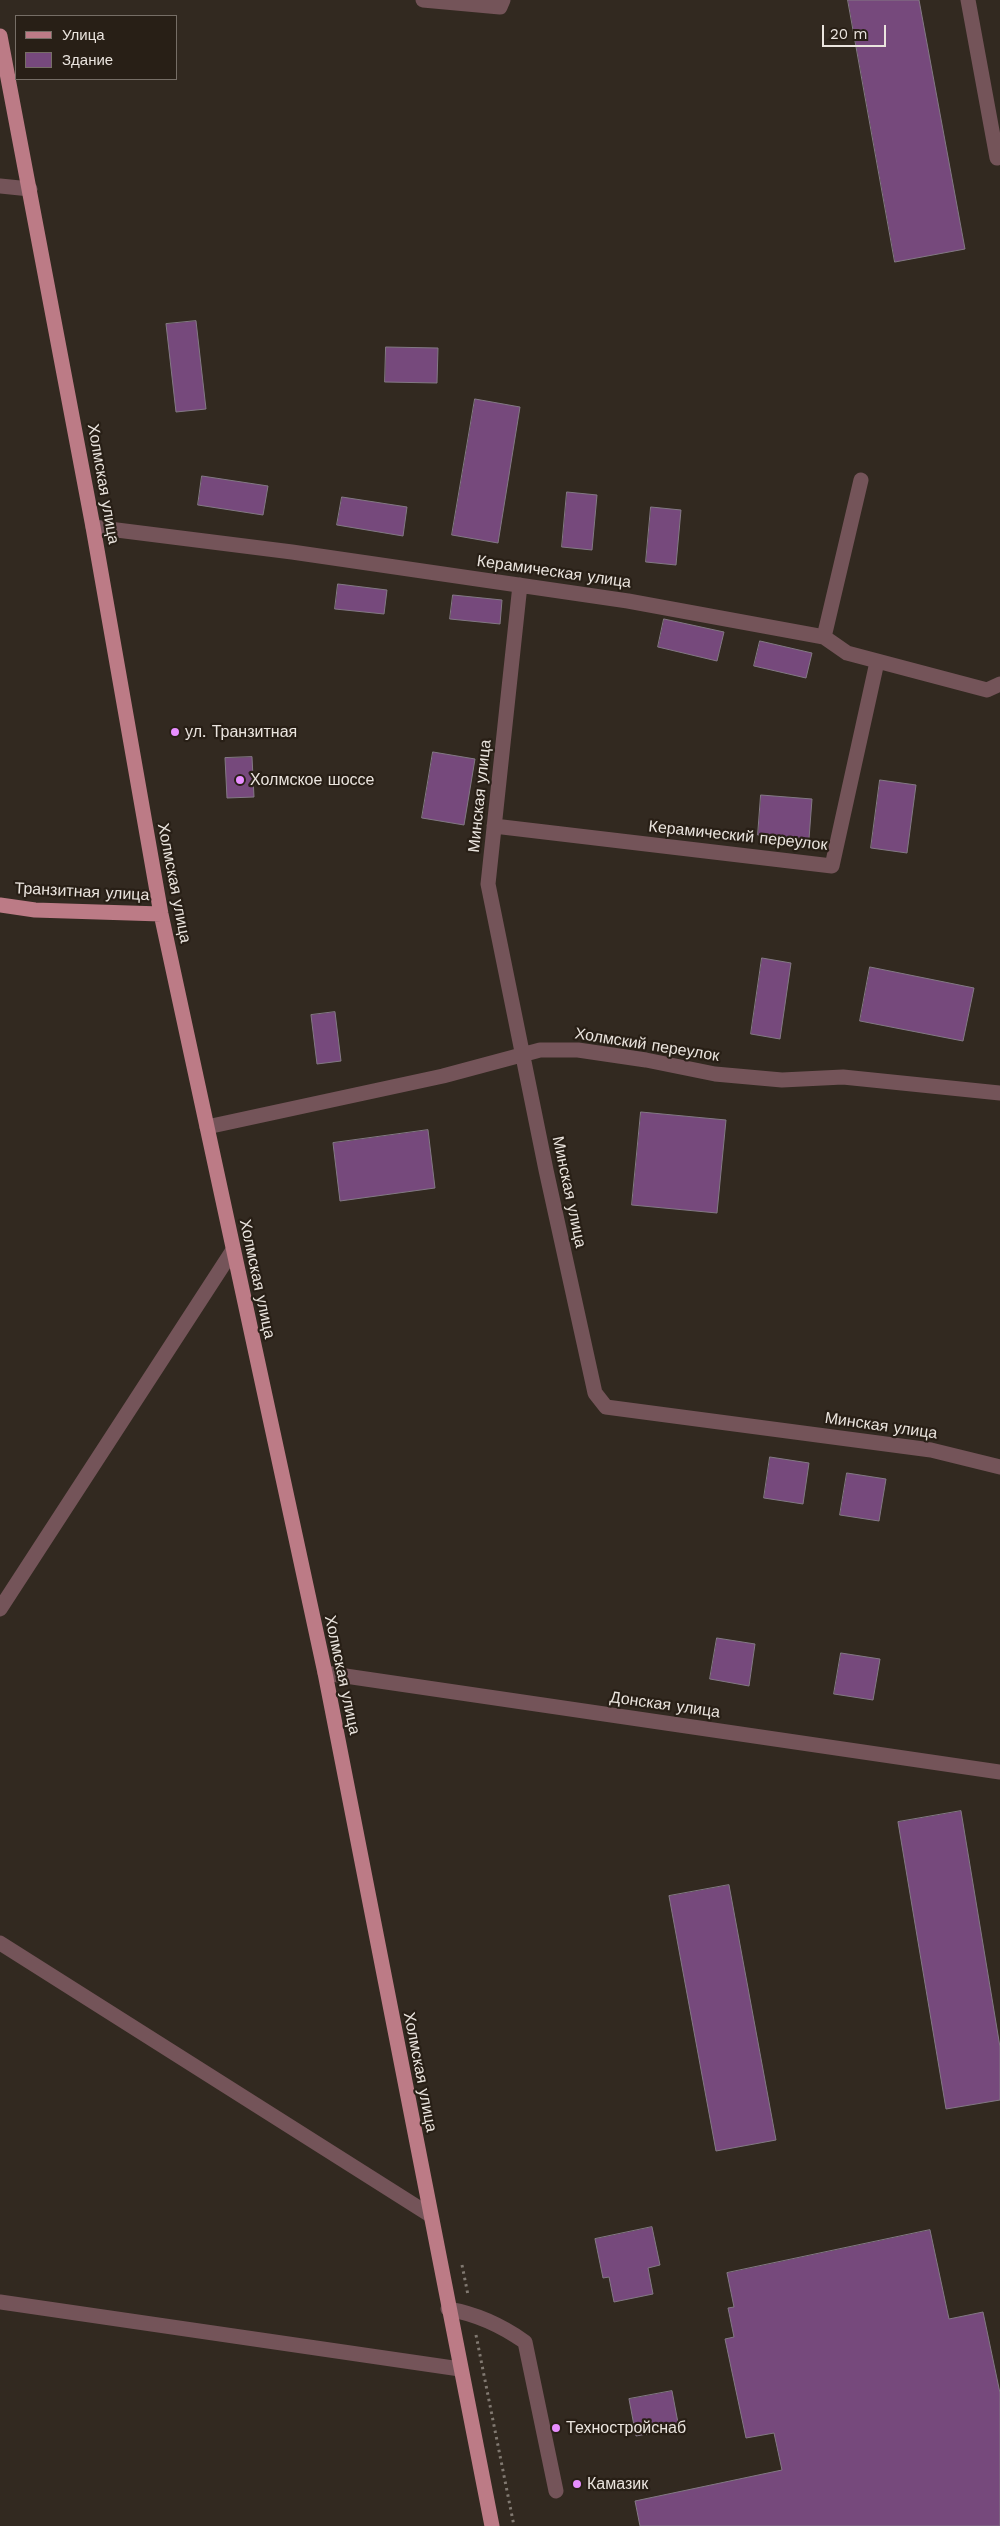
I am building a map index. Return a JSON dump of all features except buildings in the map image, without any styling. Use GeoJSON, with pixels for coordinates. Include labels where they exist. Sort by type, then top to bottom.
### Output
{"type":"FeatureCollection","features":[{"type":"Feature","properties":{"kind":"main road","name":"Холмская улица"},"geometry":{"type":"LineString","coordinates":[[0,36],[93,527],[161,914],[325,1673],[492,2526]]}},
{"type":"Feature","properties":{"kind":"main road","name":"Транзитная улица"},"geometry":{"type":"LineString","coordinates":[[0,905],[35,910],[161,914]]}},
{"type":"Feature","properties":{"kind":"street"},"geometry":{"type":"LineString","coordinates":[[423,0],[500,7],[503,0]]}},
{"type":"Feature","properties":{"kind":"street"},"geometry":{"type":"LineString","coordinates":[[968,0],[997,158]]}},
{"type":"Feature","properties":{"kind":"street"},"geometry":{"type":"LineString","coordinates":[[0,186],[30,189]]}},
{"type":"Feature","properties":{"kind":"street"},"geometry":{"type":"LineString","coordinates":[[824,637],[861,480]]}},
{"type":"Feature","properties":{"kind":"street","name":"Керамическая улица"},"geometry":{"type":"LineString","coordinates":[[93,527],[292,552],[628,601],[824,637],[847,653],[987,690],[1000,684]]}},
{"type":"Feature","properties":{"kind":"street","name":"Минская улица"},"geometry":{"type":"LineString","coordinates":[[520,585],[488,884],[522,1055],[595,1393],[606,1407],[931,1450],[1000,1467]]}},
{"type":"Feature","properties":{"kind":"street","name":"Керамический переулок"},"geometry":{"type":"LineString","coordinates":[[494,826],[832,866],[877,662]]}},
{"type":"Feature","properties":{"kind":"street","name":"Холмский переулок"},"geometry":{"type":"LineString","coordinates":[[207,1127],[443,1076],[540,1050],[578,1050],[646,1060],[715,1074],[782,1080],[843,1076],[999,1093]]}},
{"type":"Feature","properties":{"kind":"street"},"geometry":{"type":"LineString","coordinates":[[0,1609],[233,1250]]}},
{"type":"Feature","properties":{"kind":"street","name":"Донская улица"},"geometry":{"type":"LineString","coordinates":[[325,1673],[1000,1772]]}},
{"type":"Feature","properties":{"kind":"street"},"geometry":{"type":"LineString","coordinates":[[0,1943],[430,2215]]}},
{"type":"Feature","properties":{"kind":"street"},"geometry":{"type":"LineString","coordinates":[[0,2302],[460,2369]]}},
{"type":"Feature","properties":{"kind":"street"},"geometry":{"type":"LineString","coordinates":[[448,2309],[472,2313],[506,2328],[525,2342],[556,2491]]}},
{"type":"Feature","properties":{"kind":"path"},"geometry":{"type":"LineString","coordinates":[[462,2265],[514,2526]]}},
{"type":"Feature","properties":{"kind":"place","name":"ул. Транзитная"},"geometry":{"type":"Point","coordinates":[175,732]}},
{"type":"Feature","properties":{"kind":"place","name":"Холмское шоссе"},"geometry":{"type":"Point","coordinates":[240,780]}},
{"type":"Feature","properties":{"kind":"place","name":"Техностройснаб"},"geometry":{"type":"Point","coordinates":[556,2428]}},
{"type":"Feature","properties":{"kind":"place","name":"Камазик"},"geometry":{"type":"Point","coordinates":[577,2484]}}]}
